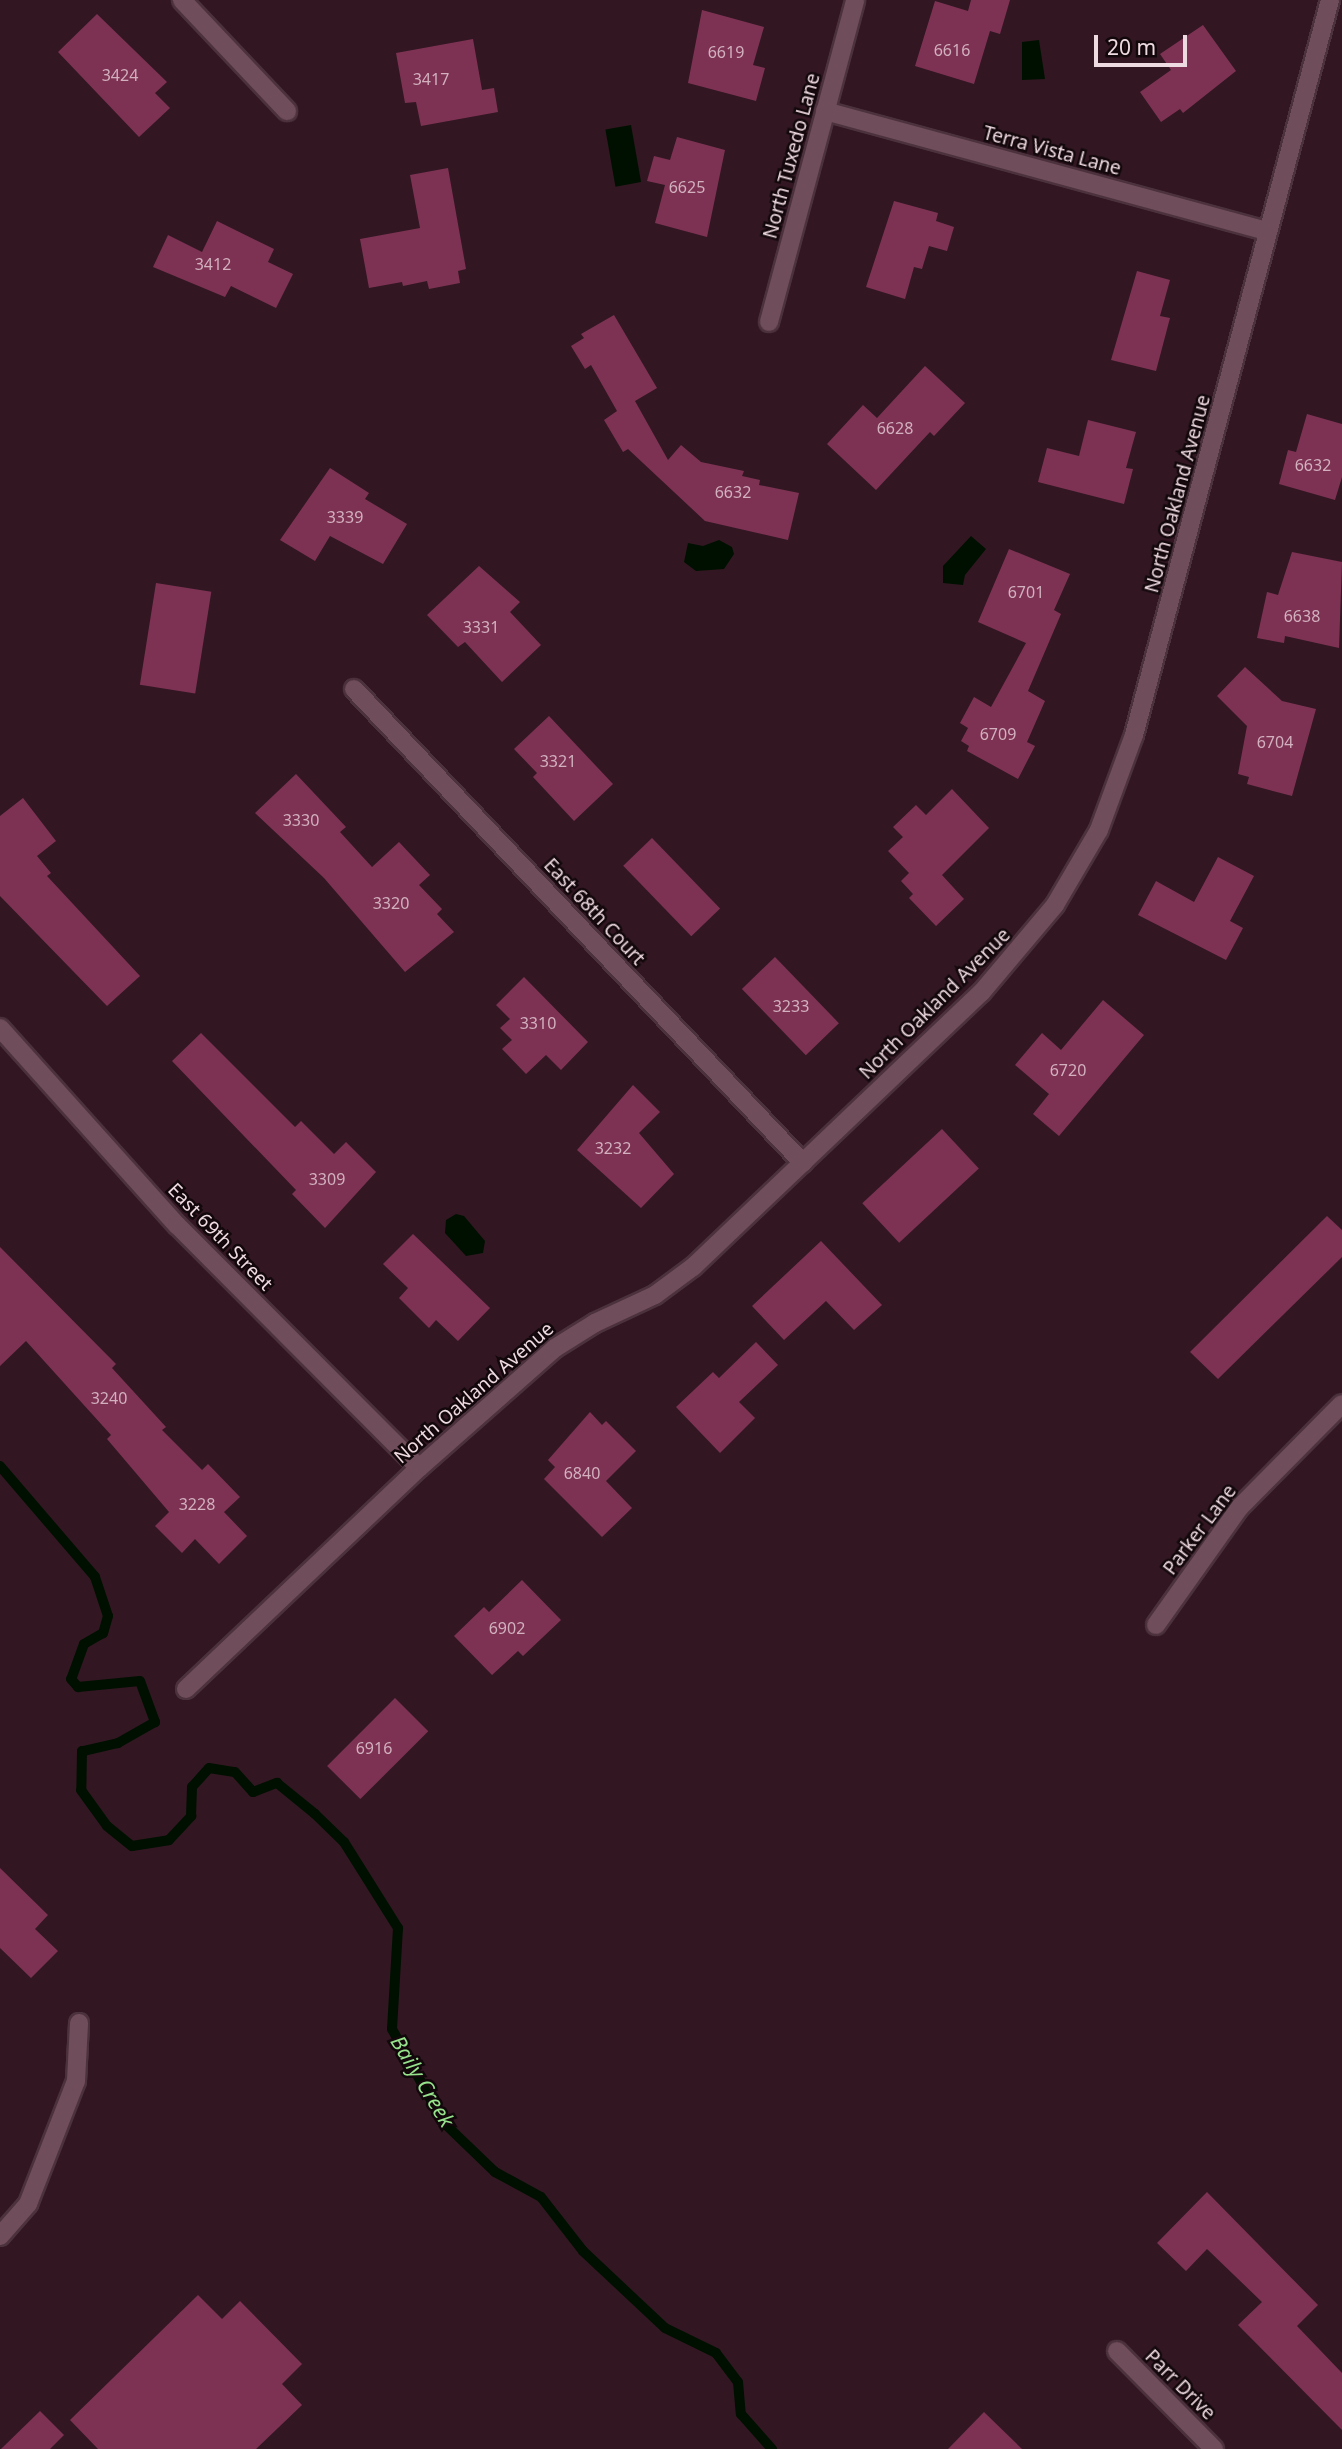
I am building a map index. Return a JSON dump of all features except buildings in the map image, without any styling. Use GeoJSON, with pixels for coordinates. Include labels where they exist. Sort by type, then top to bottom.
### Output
{"type":"FeatureCollection","features":[{"type":"Feature","properties":{"kind":"street"},"geometry":{"type":"LineString","coordinates":[[182,0],[287,111]]}},
{"type":"Feature","properties":{"kind":"street","name":"North Tuxedo Lane"},"geometry":{"type":"LineString","coordinates":[[769,322],[855,0]]}},
{"type":"Feature","properties":{"kind":"street","name":"North Oakland Avenue"},"geometry":{"type":"LineString","coordinates":[[186,1689],[419,1468],[570,1337],[684,1275],[1012,961],[1055,905],[1099,830],[1134,735],[1330,0]]}},
{"type":"Feature","properties":{"kind":"street","name":"Terra Vista Lane"},"geometry":{"type":"LineString","coordinates":[[825,111],[1268,231]]}},
{"type":"Feature","properties":{"kind":"street","name":"East 68th Court"},"geometry":{"type":"LineString","coordinates":[[354,689],[803,1163]]}},
{"type":"Feature","properties":{"kind":"street","name":"East 69th Street"},"geometry":{"type":"LineString","coordinates":[[0,1028],[177,1225],[419,1468]]}},
{"type":"Feature","properties":{"kind":"street","name":"Parker Lane"},"geometry":{"type":"LineString","coordinates":[[1156,1625],[1239,1508],[1342,1404]]}},
{"type":"Feature","properties":{"kind":"street"},"geometry":{"type":"LineString","coordinates":[[0,2236],[28,2204],[76,2081],[79,2023]]}},
{"type":"Feature","properties":{"kind":"street","name":"Parr Drive"},"geometry":{"type":"LineString","coordinates":[[1117,2351],[1214,2449]]}},
{"type":"Feature","properties":{"kind":"shaded area"},"geometry":{"type":"Polygon","coordinates":[[[1039,40],[1045,79],[1022,80],[1022,42],[1039,40]]]}},
{"type":"Feature","properties":{"kind":"shaded area"},"geometry":{"type":"Polygon","coordinates":[[[631,125],[641,182],[615,187],[605,130],[631,125]]]}},
{"type":"Feature","properties":{"kind":"shaded area"},"geometry":{"type":"Polygon","coordinates":[[[971,536],[986,549],[965,575],[963,585],[943,583],[943,566],[971,536]]]}},
{"type":"Feature","properties":{"kind":"shaded area"},"geometry":{"type":"Polygon","coordinates":[[[719,540],[732,547],[734,554],[724,569],[696,571],[684,562],[688,543],[703,546],[719,540]]]}},
{"type":"Feature","properties":{"kind":"shaded area"},"geometry":{"type":"Polygon","coordinates":[[[456,1214],[464,1216],[485,1241],[483,1253],[466,1256],[445,1233],[446,1220],[456,1214]]]}},
{"type":"Feature","properties":{"kind":"waterway","name":"Baily Creek"},"geometry":{"type":"LineString","coordinates":[[0,1466],[95,1577],[108,1616],[103,1633],[84,1644],[71,1679],[78,1687],[140,1681],[155,1722],[118,1743],[82,1751],[81,1790],[107,1826],[132,1846],[169,1840],[191,1816],[192,1787],[209,1768],[235,1772],[253,1792],[277,1783],[315,1814],[344,1842],[398,1928],[392,2029],[443,2122],[495,2172],[541,2197],[583,2251],[665,2328],[716,2353],[738,2382],[741,2414],[772,2449]]}}]}
